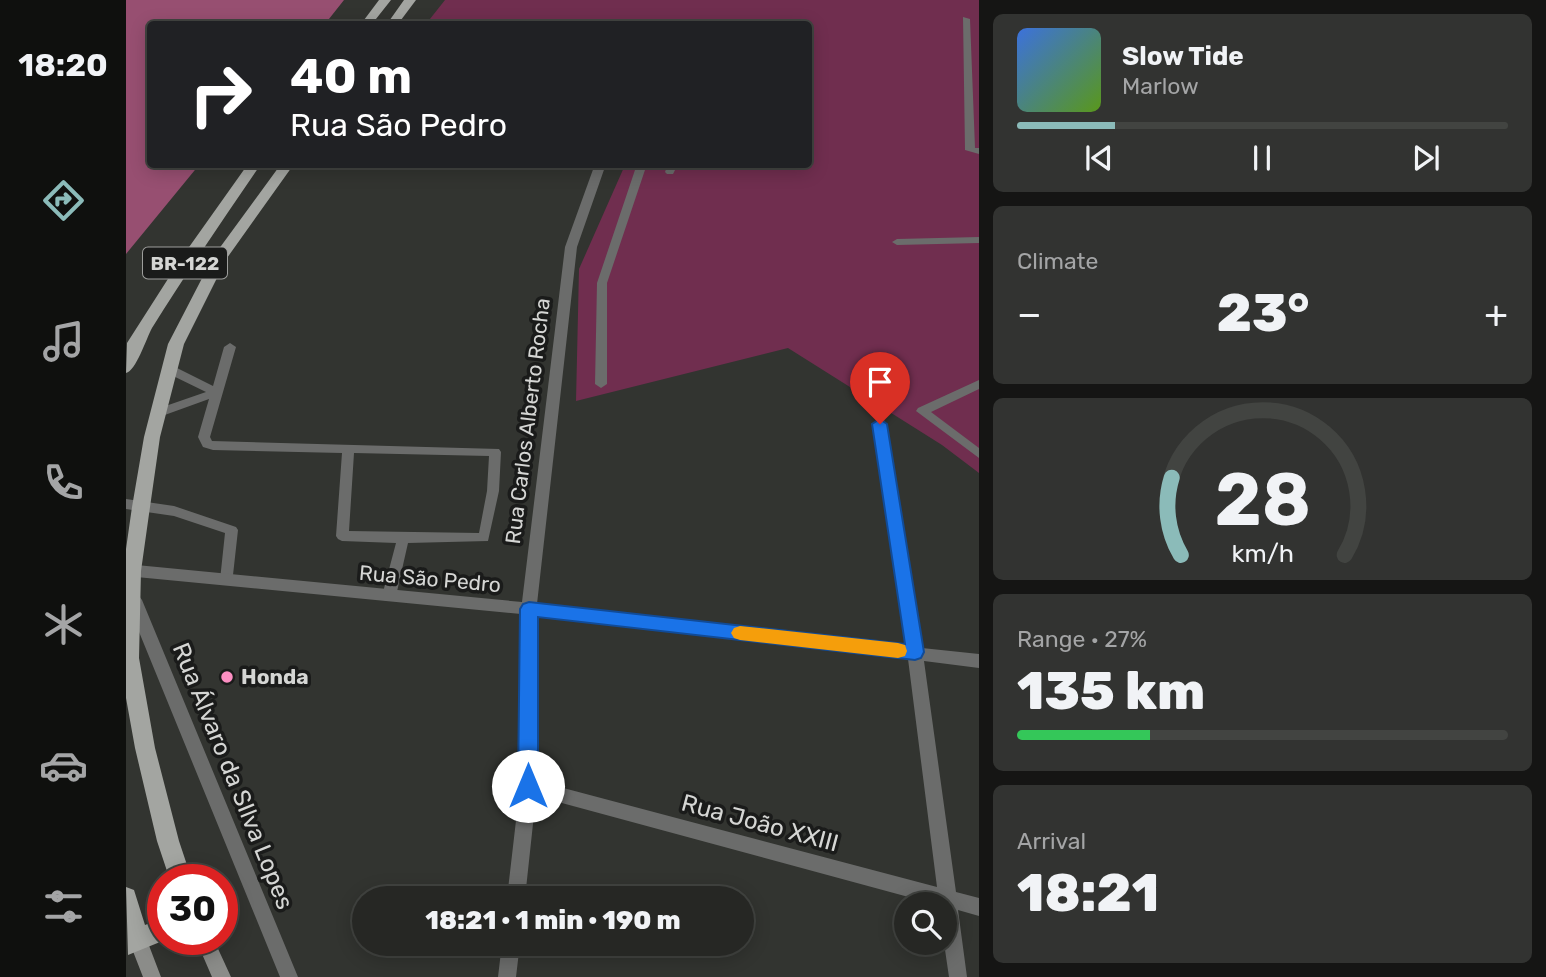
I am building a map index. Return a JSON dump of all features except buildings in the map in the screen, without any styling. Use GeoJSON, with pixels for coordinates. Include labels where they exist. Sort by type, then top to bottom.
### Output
{"type":"FeatureCollection","features":[{"type":"Feature","properties":{"kind":"main road"},"geometry":{"type":"LineString","coordinates":[[368,21],[385,0]]}},
{"type":"Feature","properties":{"kind":"main road"},"geometry":{"type":"LineString","coordinates":[[394,21],[410,0]]}},
{"type":"Feature","properties":{"kind":"main road","name":"BR-122"},"geometry":{"type":"LineString","coordinates":[[126,368],[135,343],[229,198],[252,168]]}},
{"type":"Feature","properties":{"kind":"main road","name":"BR-122"},"geometry":{"type":"LineString","coordinates":[[176,864],[145,748],[129,658],[129,571],[133,505],[176,344],[220,257],[285,168]]}},
{"type":"Feature","properties":{"kind":"main road"},"geometry":{"type":"LineString","coordinates":[[126,898],[132,943],[152,977]]}},
{"type":"Feature","properties":{"kind":"main road"},"geometry":{"type":"LineString","coordinates":[[212,955],[222,977]]}},
{"type":"Feature","properties":{"kind":"street","name":"Rua Carlos Alberto Rocha"},"geometry":{"type":"LineString","coordinates":[[517,886],[528,786],[529,609],[571,247],[600,168]]}},
{"type":"Feature","properties":{"kind":"street"},"geometry":{"type":"LineString","coordinates":[[880,424],[948,892]]}},
{"type":"Feature","properties":{"kind":"street","name":"Rua São Pedro"},"geometry":{"type":"LineString","coordinates":[[129,571],[529,609],[979,661]]}},
{"type":"Feature","properties":{"kind":"street","name":"Rua Álvaro da SIlva Lopes"},"geometry":{"type":"LineString","coordinates":[[131,593],[289,977]]}},
{"type":"Feature","properties":{"kind":"street","name":"Rua João XXIII"},"geometry":{"type":"LineString","coordinates":[[528,786],[923,892]]}},
{"type":"Feature","properties":{"kind":"street","name":"Rua João XXIII"},"geometry":{"type":"LineString","coordinates":[[957,901],[979,907]]}},
{"type":"Feature","properties":{"kind":"street"},"geometry":{"type":"LineString","coordinates":[[955,955],[958,977]]}},
{"type":"Feature","properties":{"kind":"street"},"geometry":{"type":"LineString","coordinates":[[507,977],[509,956]]}},
{"type":"Feature","properties":{"kind":"lane"},"geometry":{"type":"LineString","coordinates":[[966,19],[970,150],[979,151]]}},
{"type":"Feature","properties":{"kind":"lane"},"geometry":{"type":"LineString","coordinates":[[601,384],[602,283],[641,168]]}},
{"type":"Feature","properties":{"kind":"lane"},"geometry":{"type":"LineString","coordinates":[[897,242],[979,240]]}},
{"type":"Feature","properties":{"kind":"lane"},"geometry":{"type":"LineString","coordinates":[[230,347],[204,437],[207,444],[495,452],[493,491],[484,538],[403,539],[342,536],[348,448]]}},
{"type":"Feature","properties":{"kind":"lane"},"geometry":{"type":"LineString","coordinates":[[169,369],[217,392]]}},
{"type":"Feature","properties":{"kind":"lane"},"geometry":{"type":"LineString","coordinates":[[979,384],[922,411],[979,454]]}},
{"type":"Feature","properties":{"kind":"lane"},"geometry":{"type":"LineString","coordinates":[[158,413],[217,392]]}},
{"type":"Feature","properties":{"kind":"lane"},"geometry":{"type":"LineString","coordinates":[[133,505],[174,511],[232,530],[227,580]]}},
{"type":"Feature","properties":{"kind":"lane"},"geometry":{"type":"LineString","coordinates":[[389,596],[403,539]]}},
{"type":"Feature","properties":{"kind":"shaded area"},"geometry":{"type":"Polygon","coordinates":[[[126,0],[344,0],[327,21],[147,21],[147,168],[197,168],[126,254],[126,0]]]}},
{"type":"Feature","properties":{"kind":"shaded area"},"geometry":{"type":"Polygon","coordinates":[[[445,0],[979,0],[979,473],[942,445],[788,348],[576,401],[579,269],[624,168],[812,168],[812,21],[428,21],[445,0]]]}},
{"type":"Feature","properties":{"kind":"slow traffic"},"geometry":{"type":"LineString","coordinates":[[740,633],[898,651]]}},
{"type":"Feature","properties":{"kind":"place","name":"Honda"},"geometry":{"type":"Point","coordinates":[227,677]}},
{"type":"Feature","properties":{"kind":"route"},"geometry":{"type":"LineString","coordinates":[[528,786],[529,609],[915,652],[880,424]]}}]}
